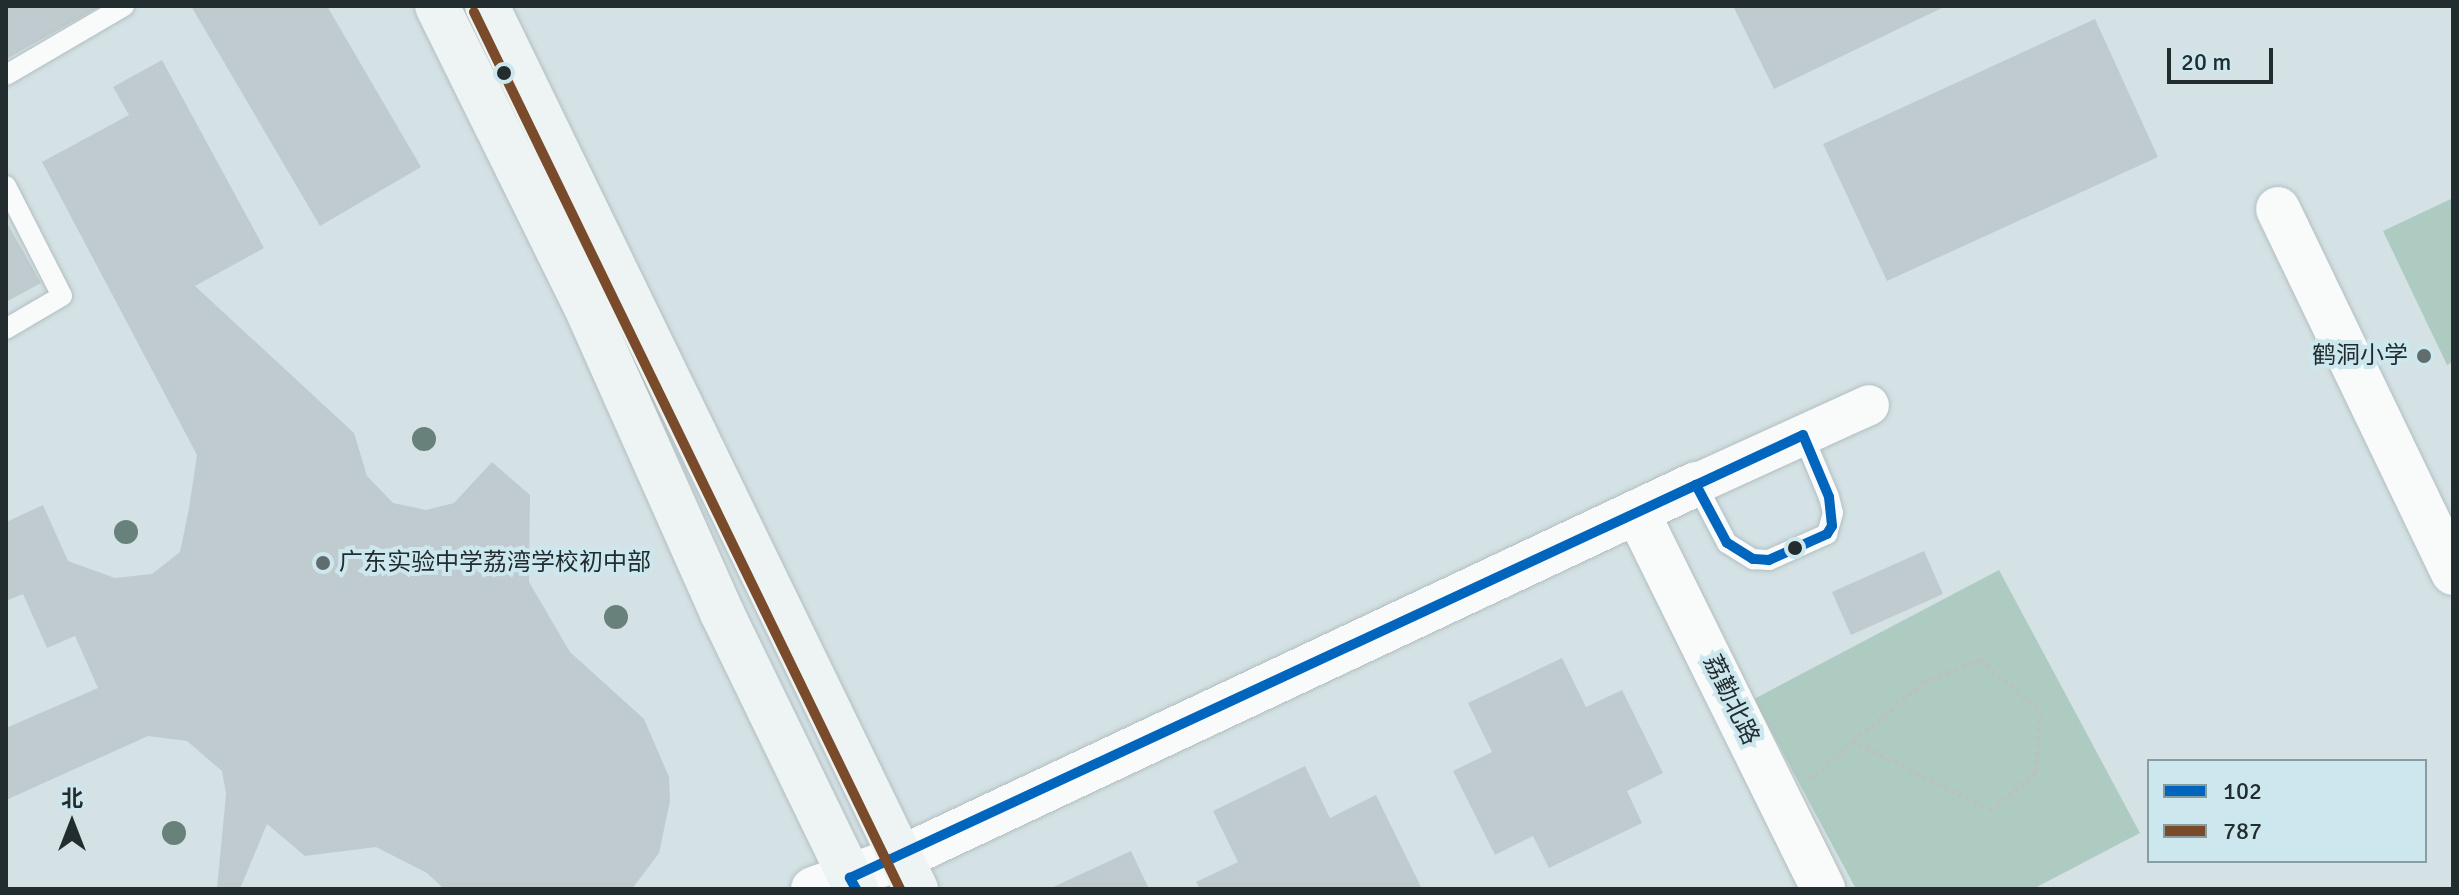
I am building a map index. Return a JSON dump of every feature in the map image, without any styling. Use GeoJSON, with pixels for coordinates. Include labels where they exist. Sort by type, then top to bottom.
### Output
{"type":"FeatureCollection","features":[{"type":"Feature","properties":{"kind":"main road"},"geometry":{"type":"LineString","coordinates":[[437,6],[584,303],[840,885]]}},
{"type":"Feature","properties":{"kind":"main road"},"geometry":{"type":"LineString","coordinates":[[487,6],[908,874]]}},
{"type":"Feature","properties":{"kind":"street"},"geometry":{"type":"LineString","coordinates":[[2278,209],[2453,573]]}},
{"type":"Feature","properties":{"kind":"street"},"geometry":{"type":"LineString","coordinates":[[840,885],[908,874],[1637,512],[1869,405]]}},
{"type":"Feature","properties":{"kind":"street","name":"荔勤北路"},"geometry":{"type":"LineString","coordinates":[[1637,512],[1823,889]]}},
{"type":"Feature","properties":{"kind":"lane"},"geometry":{"type":"LineString","coordinates":[[6,75],[124,6]]}},
{"type":"Feature","properties":{"kind":"lane"},"geometry":{"type":"LineString","coordinates":[[6,186],[62,296],[6,329]]}},
{"type":"Feature","properties":{"kind":"lane"},"geometry":{"type":"LineString","coordinates":[[1696,484],[1727,543],[1753,559],[1769,560],[1827,534],[1831,505],[1803,435]]}},
{"type":"Feature","properties":{"kind":"path"},"geometry":{"type":"LineString","coordinates":[[1781,803],[1853,741],[1924,682],[1980,659],[2040,712],[2036,772],[1991,810],[1853,741]]}},
{"type":"Feature","properties":{"kind":"green space"},"geometry":{"type":"Polygon","coordinates":[[[2453,198],[2453,362],[2447,365],[2383,231],[2453,198]]]}},
{"type":"Feature","properties":{"kind":"green space"},"geometry":{"type":"Polygon","coordinates":[[[1999,570],[2140,833],[2033,889],[1856,889],[1754,699],[1999,570]]]}},
{"type":"Feature","properties":{"kind":"building"},"geometry":{"type":"Polygon","coordinates":[[[6,6],[101,6],[6,59],[6,6]]]}},
{"type":"Feature","properties":{"kind":"building"},"geometry":{"type":"Polygon","coordinates":[[[191,6],[327,6],[421,167],[320,226],[191,6]]]}},
{"type":"Feature","properties":{"kind":"building"},"geometry":{"type":"Polygon","coordinates":[[[1733,6],[1946,6],[1774,89],[1733,6]]]}},
{"type":"Feature","properties":{"kind":"building"},"geometry":{"type":"Polygon","coordinates":[[[2095,19],[2158,157],[1887,281],[1823,144],[2095,19]]]}},
{"type":"Feature","properties":{"kind":"building"},"geometry":{"type":"Polygon","coordinates":[[[162,60],[264,248],[195,286],[354,433],[367,476],[393,503],[426,510],[454,503],[492,462],[530,495],[529,582],[570,652],[644,719],[669,777],[670,801],[659,853],[632,889],[444,889],[427,873],[376,847],[305,856],[267,824],[240,889],[217,889],[226,794],[222,771],[187,741],[148,736],[6,800],[6,728],[98,688],[75,636],[47,648],[23,594],[6,601],[6,522],[43,505],[68,561],[115,578],[152,574],[180,552],[197,455],[42,162],[129,115],[113,87],[162,60]]]}},
{"type":"Feature","properties":{"kind":"building"},"geometry":{"type":"Polygon","coordinates":[[[6,221],[41,283],[6,302],[6,221]]]}},
{"type":"Feature","properties":{"kind":"building"},"geometry":{"type":"Polygon","coordinates":[[[1924,551],[1943,594],[1851,635],[1832,592],[1924,551]]]}},
{"type":"Feature","properties":{"kind":"building"},"geometry":{"type":"Polygon","coordinates":[[[1562,658],[1586,707],[1622,690],[1663,773],[1627,791],[1642,823],[1549,868],[1533,836],[1495,855],[1453,771],[1492,752],[1468,703],[1562,658]]]}},
{"type":"Feature","properties":{"kind":"building"},"geometry":{"type":"Polygon","coordinates":[[[1305,766],[1330,818],[1376,795],[1421,887],[1200,889],[1196,882],[1238,862],[1213,811],[1305,766]]]}},
{"type":"Feature","properties":{"kind":"building"},"geometry":{"type":"Polygon","coordinates":[[[1131,851],[1149,889],[1049,889],[1131,851]]]}},
{"type":"Feature","properties":{"kind":"transit line","name":"787"},"geometry":{"type":"LineString","coordinates":[[474,12],[900,889]]}},
{"type":"Feature","properties":{"kind":"transit line","name":"102"},"geometry":{"type":"LineString","coordinates":[[1803,435],[1829,497],[1832,526],[1827,534],[1769,560],[1753,559],[1727,543],[1696,485],[1803,435]]}},
{"type":"Feature","properties":{"kind":"transit line","name":"102"},"geometry":{"type":"LineString","coordinates":[[856,889],[850,878],[1696,485]]}},
{"type":"Feature","properties":{"kind":"place","name":"鹤洞小学"},"geometry":{"type":"Point","coordinates":[2424,356]}},
{"type":"Feature","properties":{"kind":"place","name":"广东实验中学荔湾学校初中部"},"geometry":{"type":"Point","coordinates":[323,563]}}]}
